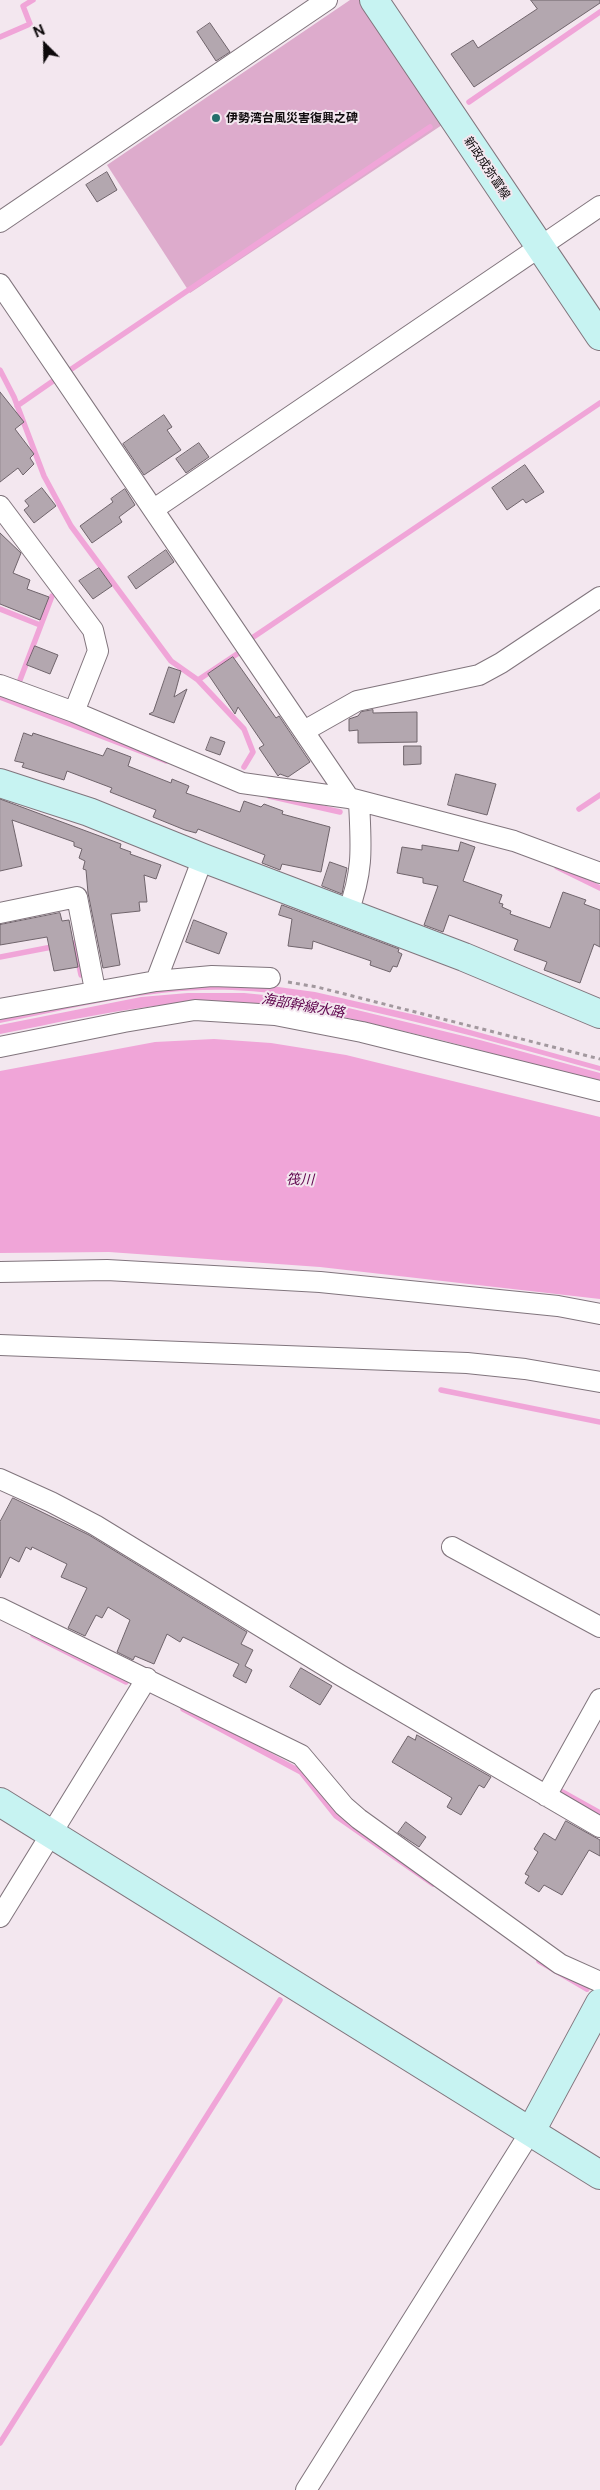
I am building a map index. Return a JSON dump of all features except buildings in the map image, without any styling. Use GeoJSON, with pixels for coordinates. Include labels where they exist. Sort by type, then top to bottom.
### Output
{"type":"FeatureCollection","features":[{"type":"Feature","properties":{"kind":"street"},"geometry":{"type":"LineString","coordinates":[[0,222],[327,0]]}},
{"type":"Feature","properties":{"kind":"street","name":"新政成弥富線"},"geometry":{"type":"LineString","coordinates":[[374,0],[600,336]]}},
{"type":"Feature","properties":{"kind":"street"},"geometry":{"type":"LineString","coordinates":[[154,509],[600,206]]}},
{"type":"Feature","properties":{"kind":"street"},"geometry":{"type":"LineString","coordinates":[[0,284],[304,731],[354,800],[362,860],[358,885],[348,912]]}},
{"type":"Feature","properties":{"kind":"street"},"geometry":{"type":"LineString","coordinates":[[0,506],[93,630],[98,651],[74,712]]}},
{"type":"Feature","properties":{"kind":"street"},"geometry":{"type":"LineString","coordinates":[[304,731],[357,701],[479,675],[501,663],[600,597]]}},
{"type":"Feature","properties":{"kind":"street"},"geometry":{"type":"LineString","coordinates":[[0,685],[74,712],[242,783],[354,800],[514,841],[600,873]]}},
{"type":"Feature","properties":{"kind":"street"},"geometry":{"type":"LineString","coordinates":[[0,783],[89,812],[203,858],[464,957],[600,1014]]}},
{"type":"Feature","properties":{"kind":"street"},"geometry":{"type":"LineString","coordinates":[[156,981],[203,858]]}},
{"type":"Feature","properties":{"kind":"street"},"geometry":{"type":"LineString","coordinates":[[0,912],[77,897],[95,990]]}},
{"type":"Feature","properties":{"kind":"street"},"geometry":{"type":"LineString","coordinates":[[0,1009],[95,990],[156,981],[212,976],[270,978]]}},
{"type":"Feature","properties":{"kind":"street"},"geometry":{"type":"LineString","coordinates":[[0,1047],[195,1010],[275,1015],[362,1032],[600,1091]]}},
{"type":"Feature","properties":{"kind":"street"},"geometry":{"type":"LineString","coordinates":[[0,1272],[106,1270],[320,1282],[558,1306],[600,1314]]}},
{"type":"Feature","properties":{"kind":"street"},"geometry":{"type":"LineString","coordinates":[[0,1345],[467,1363],[525,1369],[600,1382]]}},
{"type":"Feature","properties":{"kind":"street"},"geometry":{"type":"LineString","coordinates":[[0,1479],[51,1502],[95,1525],[340,1675],[600,1827]]}},
{"type":"Feature","properties":{"kind":"street"},"geometry":{"type":"LineString","coordinates":[[452,1547],[600,1627]]}},
{"type":"Feature","properties":{"kind":"street"},"geometry":{"type":"LineString","coordinates":[[0,1608],[147,1678],[301,1755],[344,1806],[359,1819],[560,1964],[600,1982]]}},
{"type":"Feature","properties":{"kind":"street"},"geometry":{"type":"LineString","coordinates":[[0,1917],[147,1678]]}},
{"type":"Feature","properties":{"kind":"street"},"geometry":{"type":"LineString","coordinates":[[546,1796],[600,1699]]}},
{"type":"Feature","properties":{"kind":"street"},"geometry":{"type":"LineString","coordinates":[[0,1802],[53,1833],[600,2175]]}},
{"type":"Feature","properties":{"kind":"street"},"geometry":{"type":"LineString","coordinates":[[306,2490],[531,2131],[600,2003]]}},
{"type":"Feature","properties":{"kind":"path"},"geometry":{"type":"LineString","coordinates":[[270,978],[317,987],[600,1059]]}},
{"type":"Feature","properties":{"kind":"shaded area"},"geometry":{"type":"Polygon","coordinates":[[[350,0],[359,0],[442,125],[190,293],[107,165],[350,0]]]}},
{"type":"Feature","properties":{"kind":"water"},"geometry":{"type":"Polygon","coordinates":[[[191,986],[271,986],[315,992],[420,1016],[600,1066],[600,1071],[375,1012],[314,999],[253,991],[202,990],[144,995],[0,1023],[0,1018],[98,999],[191,986]]]}},
{"type":"Feature","properties":{"kind":"water","name":"海部幹線水路"},"geometry":{"type":"Polygon","coordinates":[[[188,993],[244,993],[316,1000],[480,1040],[600,1073],[600,1083],[358,1020],[297,1008],[256,1003],[205,1002],[146,1007],[0,1034],[0,1025],[141,997],[188,993]]]}},
{"type":"Feature","properties":{"kind":"water","name":"筏川"},"geometry":{"type":"Polygon","coordinates":[[[214,1039],[271,1043],[346,1055],[600,1117],[600,1299],[320,1267],[109,1252],[0,1253],[0,1071],[155,1042],[214,1039]]]}},
{"type":"Feature","properties":{"kind":"waterway"},"geometry":{"type":"LineString","coordinates":[[0,37],[30,24],[23,6],[33,0]]}},
{"type":"Feature","properties":{"kind":"waterway"},"geometry":{"type":"LineString","coordinates":[[469,102],[600,12]]}},
{"type":"Feature","properties":{"kind":"waterway"},"geometry":{"type":"LineString","coordinates":[[70,370],[430,127]]}},
{"type":"Feature","properties":{"kind":"waterway"},"geometry":{"type":"LineString","coordinates":[[0,370],[14,397],[44,476],[71,526],[171,661],[198,680],[244,729],[253,752],[244,767]]}},
{"type":"Feature","properties":{"kind":"waterway"},"geometry":{"type":"LineString","coordinates":[[17,406],[53,381]]}},
{"type":"Feature","properties":{"kind":"waterway"},"geometry":{"type":"LineString","coordinates":[[252,638],[600,403]]}},
{"type":"Feature","properties":{"kind":"waterway"},"geometry":{"type":"LineString","coordinates":[[20,680],[52,596]]}},
{"type":"Feature","properties":{"kind":"waterway"},"geometry":{"type":"LineString","coordinates":[[0,609],[40,625]]}},
{"type":"Feature","properties":{"kind":"waterway"},"geometry":{"type":"LineString","coordinates":[[198,680],[243,650]]}},
{"type":"Feature","properties":{"kind":"waterway"},"geometry":{"type":"LineString","coordinates":[[0,697],[166,761]]}},
{"type":"Feature","properties":{"kind":"waterway"},"geometry":{"type":"LineString","coordinates":[[579,809],[600,795]]}},
{"type":"Feature","properties":{"kind":"waterway"},"geometry":{"type":"LineString","coordinates":[[269,796],[340,812]]}},
{"type":"Feature","properties":{"kind":"waterway"},"geometry":{"type":"LineString","coordinates":[[557,867],[600,888]]}},
{"type":"Feature","properties":{"kind":"waterway"},"geometry":{"type":"LineString","coordinates":[[66,944],[74,943],[81,975]]}},
{"type":"Feature","properties":{"kind":"waterway"},"geometry":{"type":"LineString","coordinates":[[0,957],[57,946]]}},
{"type":"Feature","properties":{"kind":"waterway"},"geometry":{"type":"LineString","coordinates":[[441,1390],[600,1422]]}},
{"type":"Feature","properties":{"kind":"waterway"},"geometry":{"type":"LineString","coordinates":[[33,1635],[126,1682]]}},
{"type":"Feature","properties":{"kind":"waterway"},"geometry":{"type":"LineString","coordinates":[[183,1709],[301,1772],[336,1816],[433,1884]]}},
{"type":"Feature","properties":{"kind":"waterway"},"geometry":{"type":"LineString","coordinates":[[557,1789],[600,1813]]}},
{"type":"Feature","properties":{"kind":"waterway"},"geometry":{"type":"LineString","coordinates":[[539,1961],[587,1989]]}},
{"type":"Feature","properties":{"kind":"waterway"},"geometry":{"type":"LineString","coordinates":[[0,2443],[280,2000]]}},
{"type":"Feature","properties":{"kind":"place","name":"伊勢湾台風災害復興之碑"},"geometry":{"type":"Point","coordinates":[216,118]}}]}
